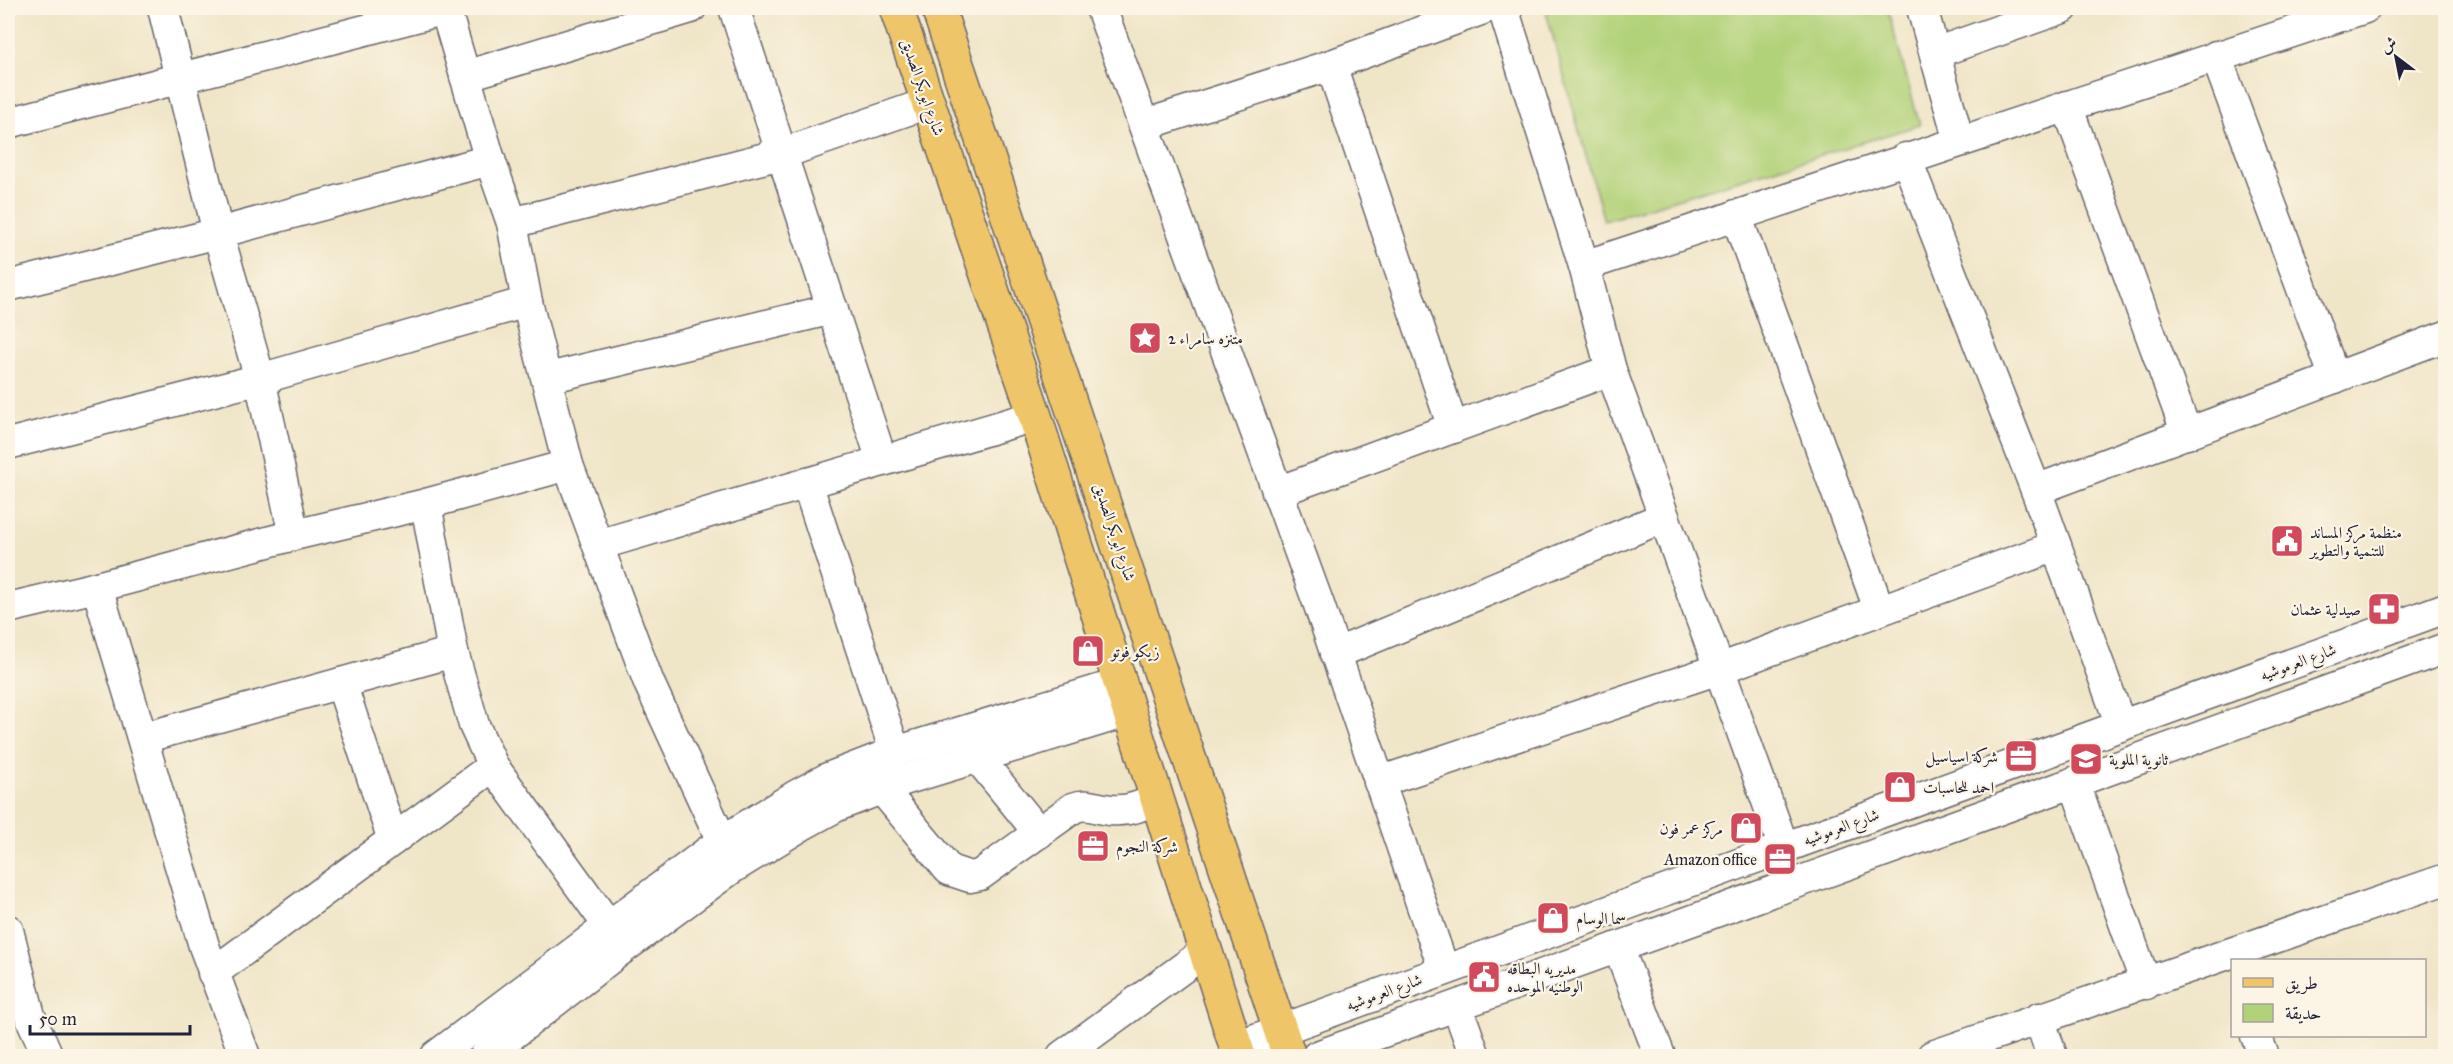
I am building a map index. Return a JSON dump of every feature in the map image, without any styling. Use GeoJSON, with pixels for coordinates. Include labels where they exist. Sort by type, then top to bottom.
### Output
{"type":"FeatureCollection","features":[{"type":"Feature","properties":{"kind":"main road","name":"شارع ابو بكر الصديق"},"geometry":{"type":"LineString","coordinates":[[896,8],[1035,416],[1238,1051]]}},
{"type":"Feature","properties":{"kind":"main road","name":"شارع ابو بكر الصديق"},"geometry":{"type":"LineString","coordinates":[[938,8],[1285,1043]]}},
{"type":"Feature","properties":{"kind":"street"},"geometry":{"type":"LineString","coordinates":[[163,8],[218,233],[260,379],[294,535]]}},
{"type":"Feature","properties":{"kind":"street"},"geometry":{"type":"LineString","coordinates":[[8,123],[445,8],[490,160],[512,223],[527,302],[548,378],[568,465],[649,683],[722,841]]}},
{"type":"Feature","properties":{"kind":"street"},"geometry":{"type":"LineString","coordinates":[[465,76],[691,8]]}},
{"type":"Feature","properties":{"kind":"street"},"geometry":{"type":"LineString","coordinates":[[734,8],[882,461]]}},
{"type":"Feature","properties":{"kind":"street"},"geometry":{"type":"LineString","coordinates":[[1101,8],[1335,654],[1444,970]]}},
{"type":"Feature","properties":{"kind":"street"},"geometry":{"type":"LineString","coordinates":[[1144,126],[1331,65],[1486,8]]}},
{"type":"Feature","properties":{"kind":"street"},"geometry":{"type":"LineString","coordinates":[[1503,8],[1584,266],[1611,370],[1784,848]]}},
{"type":"Feature","properties":{"kind":"street"},"geometry":{"type":"LineString","coordinates":[[1922,8],[1959,141]]}},
{"type":"Feature","properties":{"kind":"street"},"geometry":{"type":"LineString","coordinates":[[1935,52],[2063,8]]}},
{"type":"Feature","properties":{"kind":"street"},"geometry":{"type":"LineString","coordinates":[[1584,266],[2216,56],[2309,16],[2365,8]]}},
{"type":"Feature","properties":{"kind":"street"},"geometry":{"type":"LineString","coordinates":[[2216,56],[2335,378]]}},
{"type":"Feature","properties":{"kind":"street"},"geometry":{"type":"LineString","coordinates":[[1331,65],[1453,428]]}},
{"type":"Feature","properties":{"kind":"street"},"geometry":{"type":"LineString","coordinates":[[512,223],[781,154],[928,103]]}},
{"type":"Feature","properties":{"kind":"street"},"geometry":{"type":"LineString","coordinates":[[2067,106],[2187,434]]}},
{"type":"Feature","properties":{"kind":"street"},"geometry":{"type":"LineString","coordinates":[[1906,158],[2036,490],[2121,726]]}},
{"type":"Feature","properties":{"kind":"street"},"geometry":{"type":"LineString","coordinates":[[8,286],[218,233],[490,160]]}},
{"type":"Feature","properties":{"kind":"street"},"geometry":{"type":"LineString","coordinates":[[1736,215],[1879,609]]}},
{"type":"Feature","properties":{"kind":"street"},"geometry":{"type":"LineString","coordinates":[[8,444],[260,379],[527,302]]}},
{"type":"Feature","properties":{"kind":"street"},"geometry":{"type":"LineString","coordinates":[[548,378],[833,309]]}},
{"type":"Feature","properties":{"kind":"street"},"geometry":{"type":"LineString","coordinates":[[2036,490],[2445,336]]}},
{"type":"Feature","properties":{"kind":"street"},"geometry":{"type":"LineString","coordinates":[[1277,492],[1611,370]]}},
{"type":"Feature","properties":{"kind":"street"},"geometry":{"type":"LineString","coordinates":[[598,545],[1035,416]]}},
{"type":"Feature","properties":{"kind":"street"},"geometry":{"type":"LineString","coordinates":[[8,608],[426,504],[568,465]]}},
{"type":"Feature","properties":{"kind":"street"},"geometry":{"type":"LineString","coordinates":[[807,483],[895,752]]}},
{"type":"Feature","properties":{"kind":"street"},"geometry":{"type":"LineString","coordinates":[[426,504],[453,652],[474,725],[493,766],[608,925]]}},
{"type":"Feature","properties":{"kind":"street"},"geometry":{"type":"LineString","coordinates":[[1335,654],[1664,517]]}},
{"type":"Feature","properties":{"kind":"street"},"geometry":{"type":"LineString","coordinates":[[1379,782],[1719,669],[2056,546]]}},
{"type":"Feature","properties":{"kind":"street"},"geometry":{"type":"LineString","coordinates":[[97,587],[213,973],[245,1056]]}},
{"type":"Feature","properties":{"kind":"street","name":"شارع العرموشيه"},"geometry":{"type":"LineString","coordinates":[[1238,1051],[1285,1043],[1444,970],[2445,608]]}},
{"type":"Feature","properties":{"kind":"street"},"geometry":{"type":"LineString","coordinates":[[1317,1056],[2445,648]]}},
{"type":"Feature","properties":{"kind":"street"},"geometry":{"type":"LineString","coordinates":[[143,738],[453,652]]}},
{"type":"Feature","properties":{"kind":"street"},"geometry":{"type":"LineString","coordinates":[[340,683],[393,840]]}},
{"type":"Feature","properties":{"kind":"street"},"geometry":{"type":"LineString","coordinates":[[436,1056],[722,841],[828,778],[895,752],[1126,697]]}},
{"type":"Feature","properties":{"kind":"street"},"geometry":{"type":"LineString","coordinates":[[485,1056],[617,953],[731,869],[837,806],[978,758],[1126,697]]}},
{"type":"Feature","properties":{"kind":"street"},"geometry":{"type":"LineString","coordinates":[[978,758],[1038,833]]}},
{"type":"Feature","properties":{"kind":"street"},"geometry":{"type":"LineString","coordinates":[[213,973],[493,766]]}},
{"type":"Feature","properties":{"kind":"street"},"geometry":{"type":"LineString","coordinates":[[2001,769],[2012,805]]}},
{"type":"Feature","properties":{"kind":"street"},"geometry":{"type":"LineString","coordinates":[[2074,782],[2146,984]]}},
{"type":"Feature","properties":{"kind":"street"},"geometry":{"type":"LineString","coordinates":[[882,789],[949,870],[958,875],[970,877],[981,875],[1081,805],[1122,810],[1146,804],[1157,798]]}},
{"type":"Feature","properties":{"kind":"street"},"geometry":{"type":"LineString","coordinates":[[2235,959],[2445,879]]}},
{"type":"Feature","properties":{"kind":"street"},"geometry":{"type":"LineString","coordinates":[[8,930],[19,1018],[48,1056]]}},
{"type":"Feature","properties":{"kind":"street"},"geometry":{"type":"LineString","coordinates":[[1618,947],[1660,1056]]}},
{"type":"Feature","properties":{"kind":"street"},"geometry":{"type":"LineString","coordinates":[[1062,1056],[1206,951]]}},
{"type":"Feature","properties":{"kind":"street"},"geometry":{"type":"LineString","coordinates":[[1932,1056],[2039,1018],[2146,984],[2230,961]]}},
{"type":"Feature","properties":{"kind":"street"},"geometry":{"type":"LineString","coordinates":[[1457,1006],[1475,1056]]}},
{"type":"Feature","properties":{"kind":"street"},"geometry":{"type":"LineString","coordinates":[[2039,1018],[2052,1056]]}},
{"type":"Feature","properties":{"kind":"street"},"geometry":{"type":"LineString","coordinates":[[2257,1037],[2264,1056]]}},
{"type":"Feature","properties":{"kind":"green space"},"geometry":{"type":"Polygon","coordinates":[[[1545,8],[1887,8],[1920,125],[1604,221],[1545,8]]]}},
{"type":"Feature","properties":{"kind":"place","name":"متنزه سامراء 2"},"geometry":{"type":"Point","coordinates":[1145,338]}},
{"type":"Feature","properties":{"kind":"place","name":"منظمة مركز المساند للتنمية والتطوير"},"geometry":{"type":"Point","coordinates":[2287,541]}},
{"type":"Feature","properties":{"kind":"place","name":"صيدلية عثمان"},"geometry":{"type":"Point","coordinates":[2384,609]}},
{"type":"Feature","properties":{"kind":"place","name":"زيكو فوتو"},"geometry":{"type":"Point","coordinates":[1088,651]}},
{"type":"Feature","properties":{"kind":"place","name":"شركة اسياسيل"},"geometry":{"type":"Point","coordinates":[2021,756]}},
{"type":"Feature","properties":{"kind":"place","name":"ثانوية الملوية"},"geometry":{"type":"Point","coordinates":[2086,759]}},
{"type":"Feature","properties":{"kind":"place","name":"احمد للحاسبات"},"geometry":{"type":"Point","coordinates":[1900,787]}},
{"type":"Feature","properties":{"kind":"place","name":"مركز عمر فون"},"geometry":{"type":"Point","coordinates":[1746,828]}},
{"type":"Feature","properties":{"kind":"place","name":"شركة النجوم"},"geometry":{"type":"Point","coordinates":[1093,846]}},
{"type":"Feature","properties":{"kind":"place","name":"Amazon office"},"geometry":{"type":"Point","coordinates":[1780,859]}},
{"type":"Feature","properties":{"kind":"place","name":"سما الوسام"},"geometry":{"type":"Point","coordinates":[1553,918]}},
{"type":"Feature","properties":{"kind":"place","name":"مديريه البطاقه الوطنيه الموحده"},"geometry":{"type":"Point","coordinates":[1484,977]}}]}
